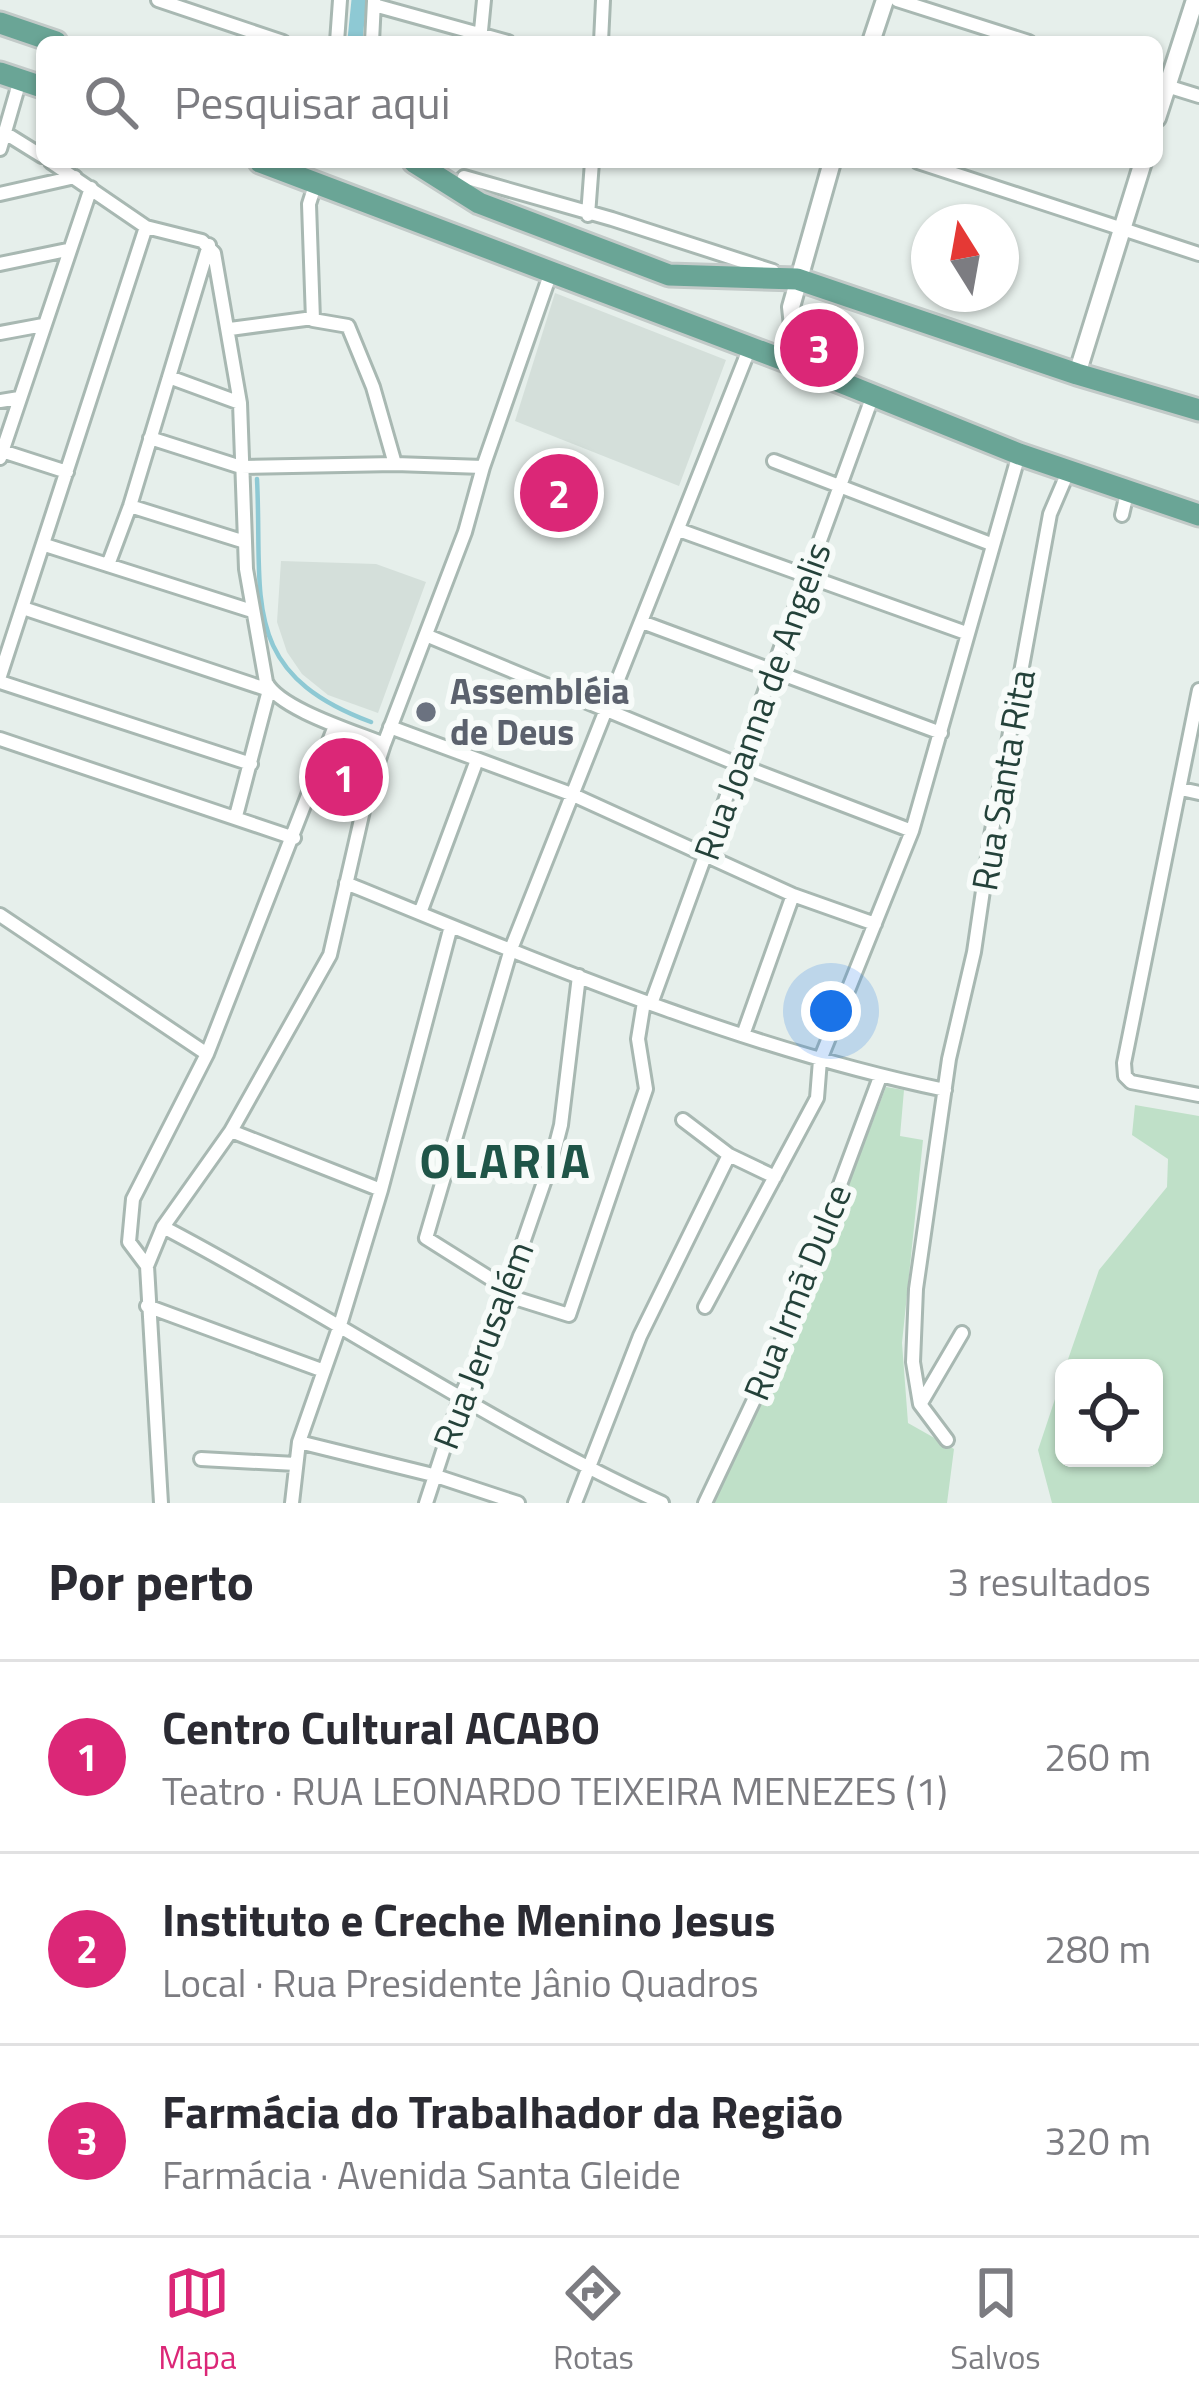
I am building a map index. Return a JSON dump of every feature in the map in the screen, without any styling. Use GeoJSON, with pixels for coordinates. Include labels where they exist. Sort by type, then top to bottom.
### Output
{"type":"FeatureCollection","features":[{"type":"Feature","properties":{"kind":"main road"},"geometry":{"type":"LineString","coordinates":[[0,23],[38,36]]}},
{"type":"Feature","properties":{"kind":"main road"},"geometry":{"type":"LineString","coordinates":[[277,168],[1068,472],[1124,504],[1199,515]]}},
{"type":"Feature","properties":{"kind":"main road"},"geometry":{"type":"LineString","coordinates":[[464,176],[479,203],[669,275],[797,279],[1199,410]]}},
{"type":"Feature","properties":{"kind":"street"},"geometry":{"type":"LineString","coordinates":[[158,0],[266,36]]}},
{"type":"Feature","properties":{"kind":"street"},"geometry":{"type":"LineString","coordinates":[[337,36],[340,0]]}},
{"type":"Feature","properties":{"kind":"street"},"geometry":{"type":"LineString","coordinates":[[480,36],[484,0]]}},
{"type":"Feature","properties":{"kind":"street"},"geometry":{"type":"LineString","coordinates":[[601,36],[603,0]]}},
{"type":"Feature","properties":{"kind":"street"},"geometry":{"type":"LineString","coordinates":[[874,36],[885,0]]}},
{"type":"Feature","properties":{"kind":"street"},"geometry":{"type":"LineString","coordinates":[[898,0],[1010,36]]}},
{"type":"Feature","properties":{"kind":"street"},"geometry":{"type":"LineString","coordinates":[[1163,81],[1195,0]]}},
{"type":"Feature","properties":{"kind":"street"},"geometry":{"type":"LineString","coordinates":[[372,36],[374,3],[471,36]]}},
{"type":"Feature","properties":{"kind":"street"},"geometry":{"type":"LineString","coordinates":[[0,149],[10,76]]}},
{"type":"Feature","properties":{"kind":"street"},"geometry":{"type":"LineString","coordinates":[[1163,84],[1199,96]]}},
{"type":"Feature","properties":{"kind":"street"},"geometry":{"type":"LineString","coordinates":[[4,133],[36,153]]}},
{"type":"Feature","properties":{"kind":"street"},"geometry":{"type":"LineString","coordinates":[[61,168],[146,227],[209,245]]}},
{"type":"Feature","properties":{"kind":"street"},"geometry":{"type":"LineString","coordinates":[[588,215],[592,168]]}},
{"type":"Feature","properties":{"kind":"street"},"geometry":{"type":"LineString","coordinates":[[810,370],[795,344],[790,322],[797,279],[830,168]]}},
{"type":"Feature","properties":{"kind":"street"},"geometry":{"type":"LineString","coordinates":[[936,168],[1199,254]]}},
{"type":"Feature","properties":{"kind":"street"},"geometry":{"type":"LineString","coordinates":[[1077,374],[1141,168]]}},
{"type":"Feature","properties":{"kind":"street"},"geometry":{"type":"LineString","coordinates":[[464,176],[797,279]]}},
{"type":"Feature","properties":{"kind":"street"},"geometry":{"type":"LineString","coordinates":[[0,194],[75,177]]}},
{"type":"Feature","properties":{"kind":"street"},"geometry":{"type":"LineString","coordinates":[[316,182],[309,204],[313,318],[348,326],[373,388],[395,464]]}},
{"type":"Feature","properties":{"kind":"street"},"geometry":{"type":"LineString","coordinates":[[67,472],[1,455],[91,188]]}},
{"type":"Feature","properties":{"kind":"street"},"geometry":{"type":"LineString","coordinates":[[146,227],[0,679],[251,764]]}},
{"type":"Feature","properties":{"kind":"street"},"geometry":{"type":"LineString","coordinates":[[209,245],[220,270],[240,403],[245,542],[252,611],[269,690],[236,816]]}},
{"type":"Feature","properties":{"kind":"street"},"geometry":{"type":"LineString","coordinates":[[108,565],[209,245]]}},
{"type":"Feature","properties":{"kind":"street"},"geometry":{"type":"LineString","coordinates":[[0,264],[68,250]]}},
{"type":"Feature","properties":{"kind":"street"},"geometry":{"type":"LineString","coordinates":[[161,1503],[147,1266],[163,1227],[231,1130],[326,964],[384,744],[465,532],[551,271]]}},
{"type":"Feature","properties":{"kind":"street"},"geometry":{"type":"LineString","coordinates":[[230,329],[313,318]]}},
{"type":"Feature","properties":{"kind":"street"},"geometry":{"type":"LineString","coordinates":[[0,333],[43,325]]}},
{"type":"Feature","properties":{"kind":"street"},"geometry":{"type":"LineString","coordinates":[[506,1292],[426,1240],[512,949],[750,347]]}},
{"type":"Feature","properties":{"kind":"street"},"geometry":{"type":"LineString","coordinates":[[170,377],[240,403]]}},
{"type":"Feature","properties":{"kind":"street"},"geometry":{"type":"LineString","coordinates":[[0,401],[19,398]]}},
{"type":"Feature","properties":{"kind":"street","name":"Rua Joanna de Angelis"},"geometry":{"type":"LineString","coordinates":[[506,1292],[568,1317],[646,1089],[638,1039],[647,1003],[706,855],[872,398]]}},
{"type":"Feature","properties":{"kind":"street"},"geometry":{"type":"LineString","coordinates":[[150,438],[241,466],[483,467]]}},
{"type":"Feature","properties":{"kind":"street"},"geometry":{"type":"LineString","coordinates":[[705,1307],[817,1098],[820,1060],[912,831],[1019,454]]}},
{"type":"Feature","properties":{"kind":"street"},"geometry":{"type":"LineString","coordinates":[[774,461],[991,544]]}},
{"type":"Feature","properties":{"kind":"street","name":"Rua Santa Rita"},"geometry":{"type":"LineString","coordinates":[[920,1404],[914,1362],[916,1289],[945,1090],[974,952],[1050,514],[1068,472]]}},
{"type":"Feature","properties":{"kind":"street"},"geometry":{"type":"LineString","coordinates":[[130,506],[245,542]]}},
{"type":"Feature","properties":{"kind":"street"},"geometry":{"type":"LineString","coordinates":[[679,530],[966,633]]}},
{"type":"Feature","properties":{"kind":"street"},"geometry":{"type":"LineString","coordinates":[[45,545],[252,611]]}},
{"type":"Feature","properties":{"kind":"street"},"geometry":{"type":"LineString","coordinates":[[23,608],[269,690],[335,726],[384,744]]}},
{"type":"Feature","properties":{"kind":"street"},"geometry":{"type":"LineString","coordinates":[[642,622],[941,733]]}},
{"type":"Feature","properties":{"kind":"street"},"geometry":{"type":"LineString","coordinates":[[428,636],[912,831]]}},
{"type":"Feature","properties":{"kind":"street"},"geometry":{"type":"LineString","coordinates":[[1199,690],[1124,1070],[1131,1082],[1199,1095]]}},
{"type":"Feature","properties":{"kind":"street"},"geometry":{"type":"LineString","coordinates":[[147,1266],[129,1242],[134,1199],[207,1054],[335,726]]}},
{"type":"Feature","properties":{"kind":"street"},"geometry":{"type":"LineString","coordinates":[[390,727],[572,794],[794,895],[875,924]]}},
{"type":"Feature","properties":{"kind":"street"},"geometry":{"type":"LineString","coordinates":[[0,739],[294,838]]}},
{"type":"Feature","properties":{"kind":"street"},"geometry":{"type":"LineString","coordinates":[[420,914],[477,760]]}},
{"type":"Feature","properties":{"kind":"street"},"geometry":{"type":"LineString","coordinates":[[1181,789],[1199,793]]}},
{"type":"Feature","properties":{"kind":"street"},"geometry":{"type":"LineString","coordinates":[[346,883],[647,1003],[820,1060],[945,1090]]}},
{"type":"Feature","properties":{"kind":"street"},"geometry":{"type":"LineString","coordinates":[[743,1035],[794,895]]}},
{"type":"Feature","properties":{"kind":"street"},"geometry":{"type":"LineString","coordinates":[[0,915],[207,1054]]}},
{"type":"Feature","properties":{"kind":"street"},"geometry":{"type":"LineString","coordinates":[[292,1503],[299,1442],[380,1190],[451,926]]}},
{"type":"Feature","properties":{"kind":"street","name":"Rua Jerusalém"},"geometry":{"type":"LineString","coordinates":[[426,1503],[461,1396],[506,1292],[561,1125],[579,976]]}},
{"type":"Feature","properties":{"kind":"street","name":"Rua Irmã Dulce"},"geometry":{"type":"LineString","coordinates":[[704,1503],[781,1343],[880,1077]]}},
{"type":"Feature","properties":{"kind":"street"},"geometry":{"type":"LineString","coordinates":[[683,1120],[729,1155],[775,1177]]}},
{"type":"Feature","properties":{"kind":"street"},"geometry":{"type":"LineString","coordinates":[[231,1130],[380,1190]]}},
{"type":"Feature","properties":{"kind":"street"},"geometry":{"type":"LineString","coordinates":[[575,1503],[647,1320],[729,1155]]}},
{"type":"Feature","properties":{"kind":"street"},"geometry":{"type":"LineString","coordinates":[[163,1227],[587,1466],[662,1503]]}},
{"type":"Feature","properties":{"kind":"street"},"geometry":{"type":"LineString","coordinates":[[147,1306],[324,1371]]}},
{"type":"Feature","properties":{"kind":"street"},"geometry":{"type":"LineString","coordinates":[[947,1440],[920,1404],[962,1333]]}},
{"type":"Feature","properties":{"kind":"street"},"geometry":{"type":"LineString","coordinates":[[299,1442],[433,1475],[518,1503]]}},
{"type":"Feature","properties":{"kind":"street"},"geometry":{"type":"LineString","coordinates":[[201,1459],[296,1464]]}},
{"type":"Feature","properties":{"kind":"shaded area"},"geometry":{"type":"Polygon","coordinates":[[[555,293],[726,360],[679,486],[515,421],[555,293]]]}},
{"type":"Feature","properties":{"kind":"shaded area"},"geometry":{"type":"Polygon","coordinates":[[[281,561],[376,564],[426,582],[378,713],[328,695],[302,674],[287,652],[277,622],[281,561]]]}},
{"type":"Feature","properties":{"kind":"green space"},"geometry":{"type":"Polygon","coordinates":[[[886,1087],[904,1090],[900,1136],[923,1140],[902,1343],[908,1423],[954,1449],[947,1503],[709,1503],[822,1253],[886,1087]]]}},
{"type":"Feature","properties":{"kind":"green space"},"geometry":{"type":"Polygon","coordinates":[[[1135,1105],[1199,1116],[1199,1503],[1052,1503],[1038,1450],[1055,1399],[1055,1467],[1163,1467],[1163,1359],[1068,1359],[1099,1270],[1167,1187],[1168,1159],[1132,1135],[1135,1105]]]}},
{"type":"Feature","properties":{"kind":"waterway"},"geometry":{"type":"LineString","coordinates":[[355,36],[359,0]]}},
{"type":"Feature","properties":{"kind":"waterway"},"geometry":{"type":"LineString","coordinates":[[257,479],[261,596],[266,627],[278,655],[298,680],[328,702],[371,722]]}},
{"type":"Feature","properties":{"kind":"place","name":"Farmácia do Trabalhador da Região"},"geometry":{"type":"Point","coordinates":[819,348]}},
{"type":"Feature","properties":{"kind":"place","name":"Instituto e Creche Menino Jesus"},"geometry":{"type":"Point","coordinates":[559,493]}},
{"type":"Feature","properties":{"kind":"place","name":"Assembléia de Deus"},"geometry":{"type":"Point","coordinates":[426,712]}},
{"type":"Feature","properties":{"kind":"place","name":"Centro Cultural ACABO"},"geometry":{"type":"Point","coordinates":[344,777]}},
{"type":"Feature","properties":{"kind":"district","name":"OLARIA"},"geometry":{"type":"Point","coordinates":[506,1161]}}]}
